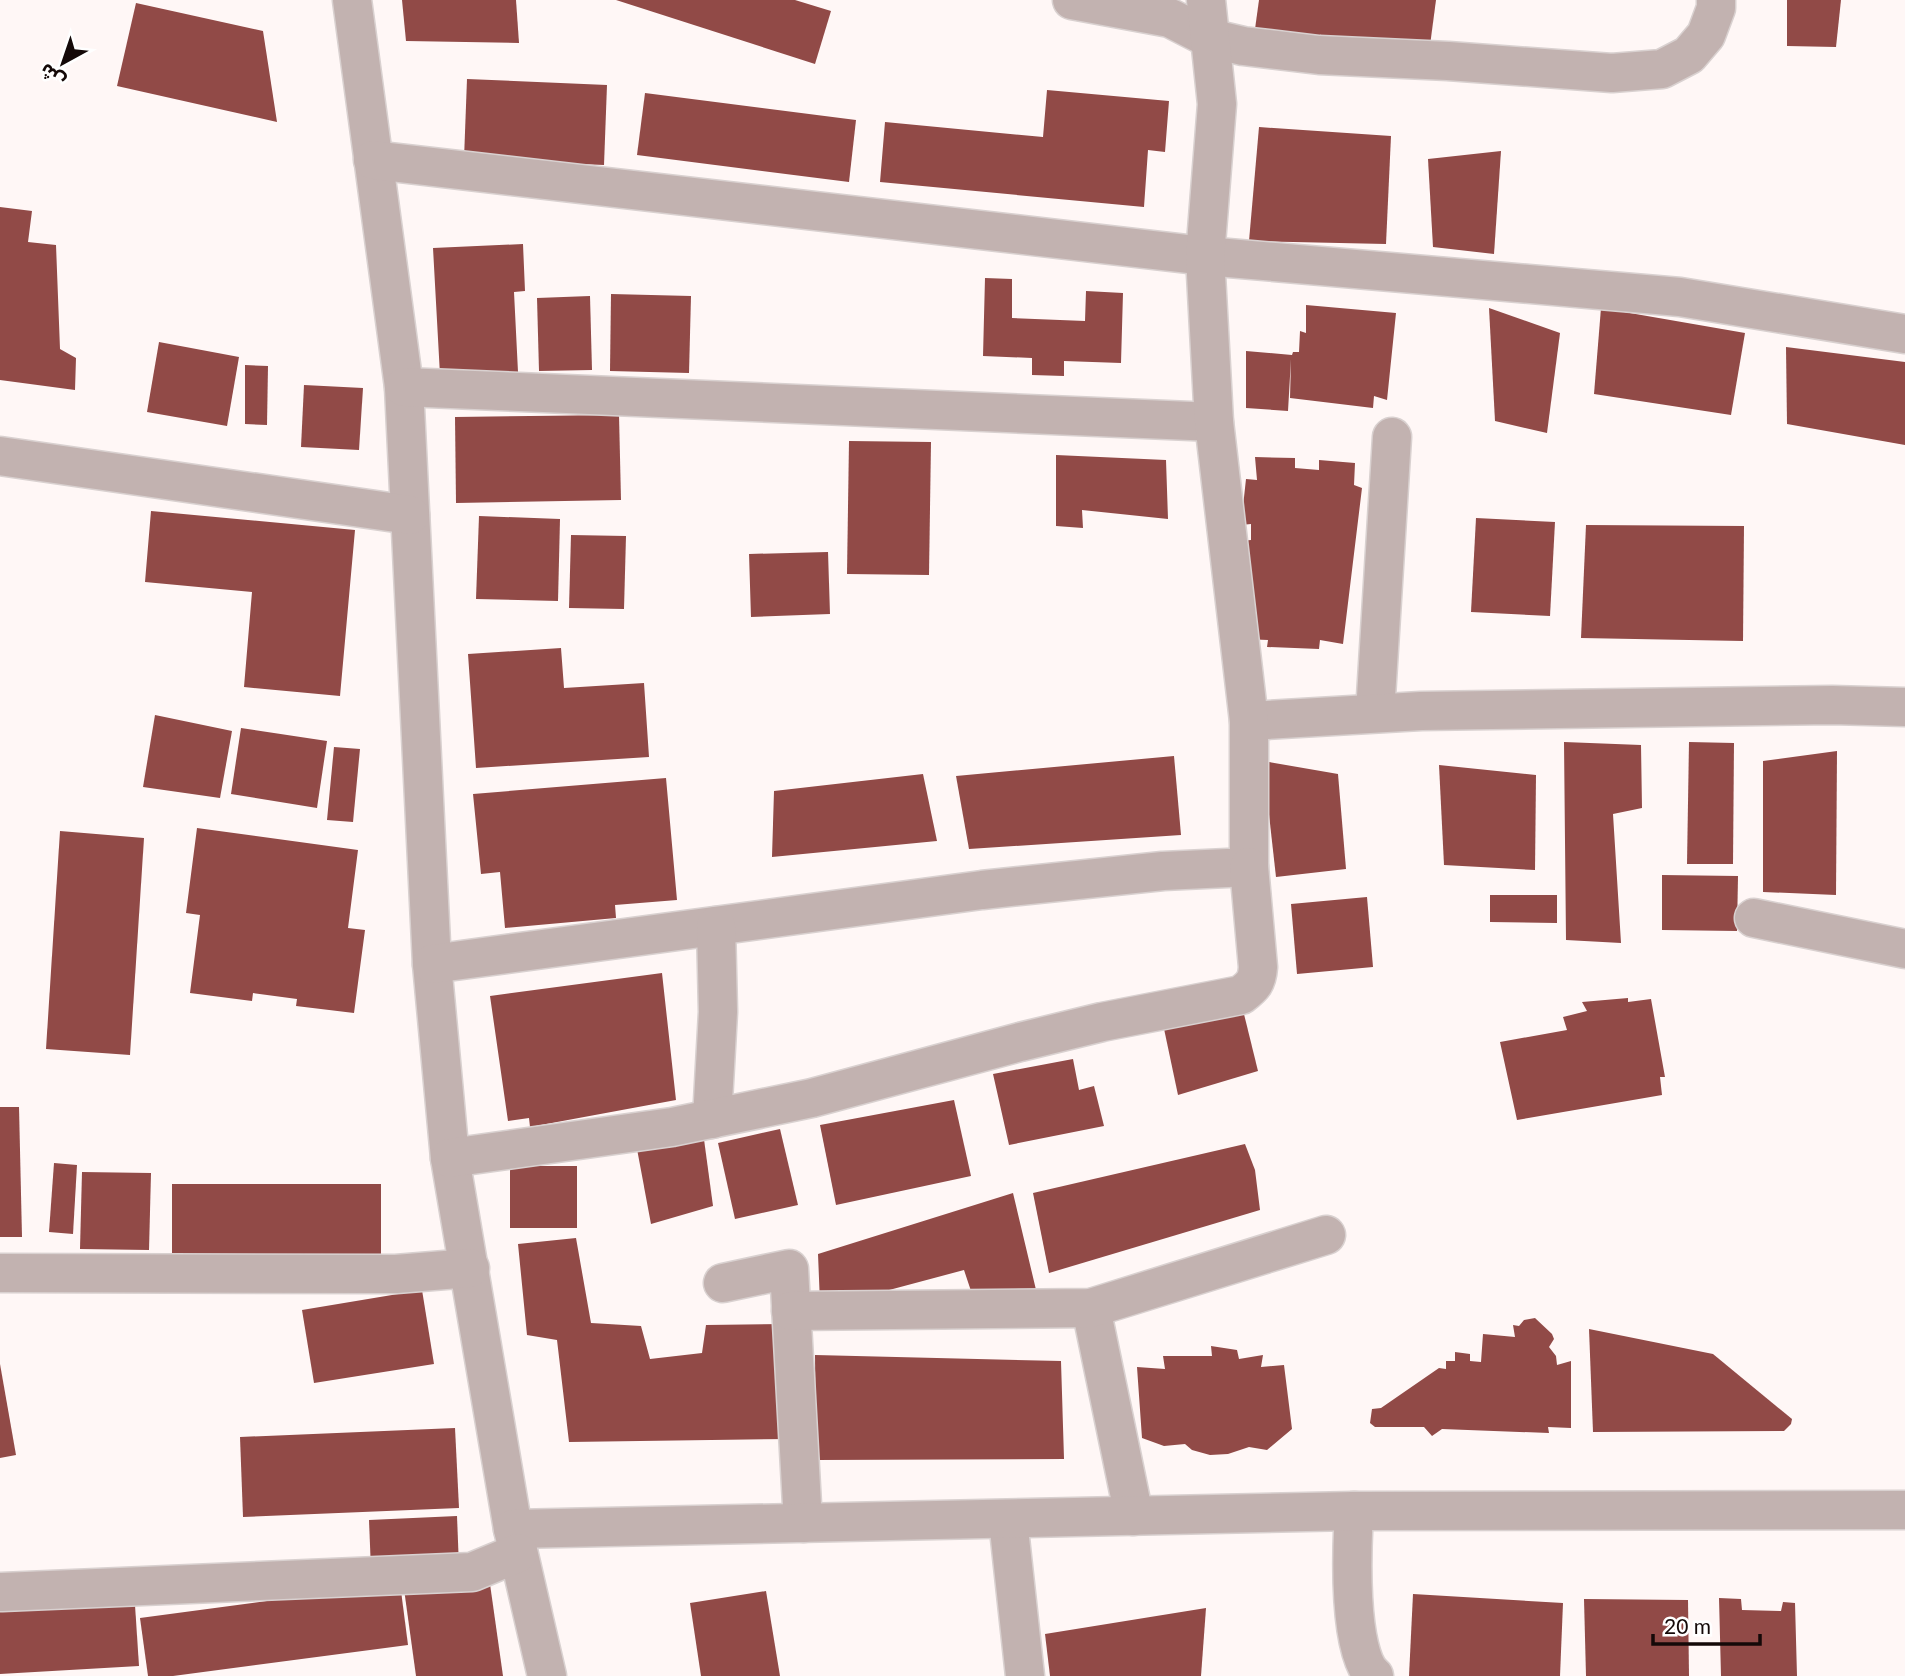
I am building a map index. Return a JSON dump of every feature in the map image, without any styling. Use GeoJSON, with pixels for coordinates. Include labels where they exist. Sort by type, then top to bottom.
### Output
{"type":"FeatureCollection","features":[{"type":"Feature","properties":{"kind":"street"},"geometry":{"type":"LineString","coordinates":[[352,0],[404,387],[432,964],[450,1158],[516,1541],[547,1676]]}},
{"type":"Feature","properties":{"kind":"street"},"geometry":{"type":"LineString","coordinates":[[1072,0],[1170,18],[1209,38],[1242,46],[1319,55],[1625,72],[1662,69],[1689,55],[1706,35],[1716,8],[1716,0]]}},
{"type":"Feature","properties":{"kind":"street"},"geometry":{"type":"LineString","coordinates":[[450,1158],[672,1128],[812,1098],[1102,1022],[1241,995],[1258,979],[1249,867],[1249,721],[1214,422],[1205,256],[1217,104],[1206,0]]}},
{"type":"Feature","properties":{"kind":"street"},"geometry":{"type":"LineString","coordinates":[[373,160],[1205,256],[1679,297],[1905,334]]}},
{"type":"Feature","properties":{"kind":"street"},"geometry":{"type":"LineString","coordinates":[[404,387],[1214,422]]}},
{"type":"Feature","properties":{"kind":"street"},"geometry":{"type":"LineString","coordinates":[[1375,713],[1392,437]]}},
{"type":"Feature","properties":{"kind":"street"},"geometry":{"type":"LineString","coordinates":[[0,456],[410,515]]}},
{"type":"Feature","properties":{"kind":"street"},"geometry":{"type":"LineString","coordinates":[[1249,721],[1375,713],[1832,705],[1905,707]]}},
{"type":"Feature","properties":{"kind":"street"},"geometry":{"type":"LineString","coordinates":[[432,964],[982,890],[1163,872],[1249,867]]}},
{"type":"Feature","properties":{"kind":"street"},"geometry":{"type":"LineString","coordinates":[[1754,918],[1905,949]]}},
{"type":"Feature","properties":{"kind":"street"},"geometry":{"type":"LineString","coordinates":[[712,1119],[714,1052],[719,1012],[716,926]]}},
{"type":"Feature","properties":{"kind":"street"},"geometry":{"type":"LineString","coordinates":[[791,1311],[1091,1308],[1326,1235]]}},
{"type":"Feature","properties":{"kind":"street"},"geometry":{"type":"LineString","coordinates":[[0,1273],[396,1274],[470,1268]]}},
{"type":"Feature","properties":{"kind":"street"},"geometry":{"type":"LineString","coordinates":[[723,1283],[789,1269],[803,1523]]}},
{"type":"Feature","properties":{"kind":"street"},"geometry":{"type":"LineString","coordinates":[[1091,1308],[1134,1516]]}},
{"type":"Feature","properties":{"kind":"street"},"geometry":{"type":"LineString","coordinates":[[2,1592],[472,1572],[516,1541],[803,1523],[1353,1511],[1905,1510]]}},
{"type":"Feature","properties":{"kind":"street"},"geometry":{"type":"LineString","coordinates":[[1353,1511],[1351,1569],[1356,1620],[1362,1659],[1366,1670],[1374,1676]]}},
{"type":"Feature","properties":{"kind":"street"},"geometry":{"type":"LineString","coordinates":[[1008,1520],[1025,1676]]}},
{"type":"Feature","properties":{"kind":"building"},"geometry":{"type":"Polygon","coordinates":[[[402,0],[516,0],[519,43],[406,41],[402,0]]]}},
{"type":"Feature","properties":{"kind":"building"},"geometry":{"type":"Polygon","coordinates":[[[616,0],[795,0],[831,11],[815,64],[616,0]]]}},
{"type":"Feature","properties":{"kind":"building"},"geometry":{"type":"Polygon","coordinates":[[[1259,0],[1436,0],[1429,53],[1255,29],[1259,0]]]}},
{"type":"Feature","properties":{"kind":"building"},"geometry":{"type":"Polygon","coordinates":[[[1787,0],[1841,0],[1836,47],[1787,46],[1787,0]]]}},
{"type":"Feature","properties":{"kind":"building"},"geometry":{"type":"Polygon","coordinates":[[[136,3],[263,31],[277,122],[117,86],[136,3]]]}},
{"type":"Feature","properties":{"kind":"building"},"geometry":{"type":"Polygon","coordinates":[[[467,79],[607,85],[604,165],[464,159],[467,79]]]}},
{"type":"Feature","properties":{"kind":"building"},"geometry":{"type":"Polygon","coordinates":[[[1047,90],[1169,101],[1165,152],[1148,150],[1144,207],[880,182],[885,122],[1043,137],[1047,90]]]}},
{"type":"Feature","properties":{"kind":"building"},"geometry":{"type":"Polygon","coordinates":[[[645,93],[856,120],[849,182],[637,155],[645,93]]]}},
{"type":"Feature","properties":{"kind":"building"},"geometry":{"type":"Polygon","coordinates":[[[1259,127],[1391,136],[1386,244],[1249,241],[1259,127]]]}},
{"type":"Feature","properties":{"kind":"building"},"geometry":{"type":"Polygon","coordinates":[[[1501,151],[1494,254],[1433,247],[1428,159],[1501,151]]]}},
{"type":"Feature","properties":{"kind":"building"},"geometry":{"type":"Polygon","coordinates":[[[0,207],[32,211],[28,242],[56,245],[60,349],[76,358],[75,390],[0,380],[0,207]]]}},
{"type":"Feature","properties":{"kind":"building"},"geometry":{"type":"Polygon","coordinates":[[[523,244],[525,291],[514,292],[518,372],[440,375],[433,248],[523,244]]]}},
{"type":"Feature","properties":{"kind":"building"},"geometry":{"type":"Polygon","coordinates":[[[985,278],[1012,279],[1012,318],[1085,321],[1086,291],[1123,293],[1121,363],[1064,361],[1064,376],[1032,375],[1032,358],[983,356],[985,278]]]}},
{"type":"Feature","properties":{"kind":"building"},"geometry":{"type":"Polygon","coordinates":[[[611,294],[691,296],[689,373],[610,371],[611,294]]]}},
{"type":"Feature","properties":{"kind":"building"},"geometry":{"type":"Polygon","coordinates":[[[590,296],[592,370],[539,371],[537,298],[590,296]]]}},
{"type":"Feature","properties":{"kind":"building"},"geometry":{"type":"Polygon","coordinates":[[[1306,305],[1396,313],[1387,400],[1374,396],[1373,408],[1290,398],[1291,359],[1288,411],[1246,408],[1246,351],[1292,355],[1293,352],[1299,352],[1300,331],[1306,333],[1306,305]]]}},
{"type":"Feature","properties":{"kind":"building"},"geometry":{"type":"Polygon","coordinates":[[[1489,308],[1560,333],[1547,433],[1495,421],[1489,308]]]}},
{"type":"Feature","properties":{"kind":"building"},"geometry":{"type":"Polygon","coordinates":[[[1601,308],[1745,333],[1731,415],[1594,394],[1601,308]]]}},
{"type":"Feature","properties":{"kind":"building"},"geometry":{"type":"Polygon","coordinates":[[[159,342],[239,357],[227,426],[147,412],[159,342]]]}},
{"type":"Feature","properties":{"kind":"building"},"geometry":{"type":"Polygon","coordinates":[[[1786,347],[1905,362],[1905,445],[1787,424],[1786,347]]]}},
{"type":"Feature","properties":{"kind":"building"},"geometry":{"type":"Polygon","coordinates":[[[245,365],[268,366],[267,425],[245,424],[245,365]]]}},
{"type":"Feature","properties":{"kind":"building"},"geometry":{"type":"Polygon","coordinates":[[[304,385],[363,388],[359,450],[301,447],[304,385]]]}},
{"type":"Feature","properties":{"kind":"building"},"geometry":{"type":"Polygon","coordinates":[[[619,415],[621,500],[456,503],[455,417],[619,415]]]}},
{"type":"Feature","properties":{"kind":"building"},"geometry":{"type":"Polygon","coordinates":[[[849,441],[931,442],[929,575],[847,574],[849,441]]]}},
{"type":"Feature","properties":{"kind":"building"},"geometry":{"type":"Polygon","coordinates":[[[1056,455],[1166,460],[1168,519],[1082,510],[1083,528],[1056,526],[1056,455]]]}},
{"type":"Feature","properties":{"kind":"building"},"geometry":{"type":"Polygon","coordinates":[[[1255,457],[1295,458],[1295,468],[1319,470],[1319,460],[1355,463],[1354,485],[1362,488],[1343,644],[1320,640],[1319,649],[1267,647],[1268,640],[1243,639],[1240,541],[1251,540],[1251,524],[1241,525],[1246,479],[1257,480],[1255,457]]]}},
{"type":"Feature","properties":{"kind":"building"},"geometry":{"type":"Polygon","coordinates":[[[151,511],[355,530],[340,696],[244,687],[252,592],[145,582],[151,511]]]}},
{"type":"Feature","properties":{"kind":"building"},"geometry":{"type":"Polygon","coordinates":[[[479,516],[560,519],[558,601],[476,599],[479,516]]]}},
{"type":"Feature","properties":{"kind":"building"},"geometry":{"type":"Polygon","coordinates":[[[1476,518],[1555,522],[1550,616],[1471,612],[1476,518]]]}},
{"type":"Feature","properties":{"kind":"building"},"geometry":{"type":"Polygon","coordinates":[[[1586,525],[1744,526],[1743,641],[1581,638],[1586,525]]]}},
{"type":"Feature","properties":{"kind":"building"},"geometry":{"type":"Polygon","coordinates":[[[571,535],[626,536],[624,609],[569,608],[571,535]]]}},
{"type":"Feature","properties":{"kind":"building"},"geometry":{"type":"Polygon","coordinates":[[[828,552],[830,614],[751,617],[749,554],[828,552]]]}},
{"type":"Feature","properties":{"kind":"building"},"geometry":{"type":"Polygon","coordinates":[[[561,648],[564,688],[644,683],[649,757],[476,768],[468,654],[561,648]]]}},
{"type":"Feature","properties":{"kind":"building"},"geometry":{"type":"Polygon","coordinates":[[[155,715],[232,731],[220,798],[143,787],[155,715]]]}},
{"type":"Feature","properties":{"kind":"building"},"geometry":{"type":"Polygon","coordinates":[[[241,728],[327,741],[317,808],[231,794],[241,728]]]}},
{"type":"Feature","properties":{"kind":"building"},"geometry":{"type":"Polygon","coordinates":[[[1564,742],[1641,745],[1642,808],[1613,814],[1621,943],[1566,940],[1564,742]]]}},
{"type":"Feature","properties":{"kind":"building"},"geometry":{"type":"Polygon","coordinates":[[[1689,742],[1734,743],[1733,864],[1687,864],[1689,742]]]}},
{"type":"Feature","properties":{"kind":"building"},"geometry":{"type":"Polygon","coordinates":[[[334,747],[360,749],[353,822],[327,820],[334,747]]]}},
{"type":"Feature","properties":{"kind":"building"},"geometry":{"type":"Polygon","coordinates":[[[1837,751],[1836,895],[1763,892],[1763,761],[1837,751]]]}},
{"type":"Feature","properties":{"kind":"building"},"geometry":{"type":"Polygon","coordinates":[[[1174,756],[1181,835],[969,849],[956,776],[1174,756]]]}},
{"type":"Feature","properties":{"kind":"building"},"geometry":{"type":"Polygon","coordinates":[[[1263,761],[1338,774],[1346,869],[1276,877],[1263,761]]]}},
{"type":"Feature","properties":{"kind":"building"},"geometry":{"type":"Polygon","coordinates":[[[1439,765],[1536,775],[1535,870],[1444,865],[1439,765]]]}},
{"type":"Feature","properties":{"kind":"building"},"geometry":{"type":"Polygon","coordinates":[[[923,774],[937,841],[772,857],[774,791],[923,774]]]}},
{"type":"Feature","properties":{"kind":"building"},"geometry":{"type":"Polygon","coordinates":[[[666,778],[677,900],[615,905],[616,918],[505,928],[500,872],[481,874],[473,794],[666,778]]]}},
{"type":"Feature","properties":{"kind":"building"},"geometry":{"type":"Polygon","coordinates":[[[197,828],[358,850],[348,928],[365,930],[354,1013],[296,1006],[297,999],[253,993],[252,1001],[190,993],[200,915],[186,913],[197,828]]]}},
{"type":"Feature","properties":{"kind":"building"},"geometry":{"type":"Polygon","coordinates":[[[60,831],[144,838],[130,1055],[46,1049],[60,831]]]}},
{"type":"Feature","properties":{"kind":"building"},"geometry":{"type":"Polygon","coordinates":[[[1662,875],[1738,876],[1737,931],[1662,930],[1662,875]]]}},
{"type":"Feature","properties":{"kind":"building"},"geometry":{"type":"Polygon","coordinates":[[[1490,895],[1557,895],[1557,923],[1490,922],[1490,895]]]}},
{"type":"Feature","properties":{"kind":"building"},"geometry":{"type":"Polygon","coordinates":[[[1367,897],[1373,967],[1297,974],[1291,904],[1367,897]]]}},
{"type":"Feature","properties":{"kind":"building"},"geometry":{"type":"Polygon","coordinates":[[[662,973],[676,1100],[530,1127],[529,1118],[508,1121],[490,996],[662,973]]]}},
{"type":"Feature","properties":{"kind":"building"},"geometry":{"type":"Polygon","coordinates":[[[1628,998],[1628,1002],[1651,999],[1665,1077],[1660,1077],[1662,1095],[1517,1120],[1500,1042],[1567,1030],[1563,1017],[1587,1011],[1582,1002],[1628,998]]]}},
{"type":"Feature","properties":{"kind":"building"},"geometry":{"type":"Polygon","coordinates":[[[1242,1006],[1258,1071],[1178,1095],[1163,1024],[1242,1006]]]}},
{"type":"Feature","properties":{"kind":"building"},"geometry":{"type":"Polygon","coordinates":[[[1073,1059],[1079,1090],[1094,1086],[1104,1126],[1009,1145],[993,1074],[1073,1059]]]}},
{"type":"Feature","properties":{"kind":"building"},"geometry":{"type":"Polygon","coordinates":[[[954,1100],[971,1176],[836,1205],[820,1125],[954,1100]]]}},
{"type":"Feature","properties":{"kind":"building"},"geometry":{"type":"Polygon","coordinates":[[[0,1107],[19,1107],[22,1237],[0,1237],[0,1107]]]}},
{"type":"Feature","properties":{"kind":"building"},"geometry":{"type":"Polygon","coordinates":[[[780,1129],[798,1205],[735,1219],[718,1143],[780,1129]]]}},
{"type":"Feature","properties":{"kind":"building"},"geometry":{"type":"Polygon","coordinates":[[[703,1132],[713,1206],[651,1224],[637,1149],[703,1132]]]}},
{"type":"Feature","properties":{"kind":"building"},"geometry":{"type":"Polygon","coordinates":[[[1245,1144],[1255,1170],[1260,1210],[1049,1273],[1033,1193],[1245,1144]]]}},
{"type":"Feature","properties":{"kind":"building"},"geometry":{"type":"Polygon","coordinates":[[[54,1163],[77,1165],[73,1234],[49,1232],[54,1163]]]}},
{"type":"Feature","properties":{"kind":"building"},"geometry":{"type":"Polygon","coordinates":[[[510,1166],[577,1166],[577,1228],[510,1228],[510,1166]]]}},
{"type":"Feature","properties":{"kind":"building"},"geometry":{"type":"Polygon","coordinates":[[[82,1172],[151,1173],[149,1250],[80,1249],[82,1172]]]}},
{"type":"Feature","properties":{"kind":"building"},"geometry":{"type":"Polygon","coordinates":[[[172,1184],[381,1184],[381,1257],[172,1257],[172,1184]]]}},
{"type":"Feature","properties":{"kind":"building"},"geometry":{"type":"Polygon","coordinates":[[[1013,1193],[1037,1294],[973,1297],[964,1270],[848,1301],[820,1303],[818,1254],[1013,1193]]]}},
{"type":"Feature","properties":{"kind":"building"},"geometry":{"type":"Polygon","coordinates":[[[576,1238],[591,1323],[641,1326],[650,1359],[702,1353],[706,1325],[785,1324],[789,1439],[569,1442],[557,1340],[527,1335],[518,1244],[576,1238]]]}},
{"type":"Feature","properties":{"kind":"building"},"geometry":{"type":"Polygon","coordinates":[[[422,1290],[434,1364],[314,1383],[302,1310],[422,1290]]]}},
{"type":"Feature","properties":{"kind":"building"},"geometry":{"type":"Polygon","coordinates":[[[1535,1318],[1552,1334],[1554,1339],[1549,1347],[1556,1356],[1557,1365],[1571,1361],[1571,1428],[1548,1427],[1549,1433],[1442,1429],[1432,1436],[1424,1427],[1375,1427],[1370,1423],[1372,1409],[1381,1408],[1439,1368],[1446,1369],[1446,1361],[1455,1361],[1455,1352],[1470,1354],[1470,1361],[1481,1362],[1483,1334],[1515,1337],[1513,1325],[1519,1326],[1524,1320],[1535,1318]]]}},
{"type":"Feature","properties":{"kind":"building"},"geometry":{"type":"Polygon","coordinates":[[[1589,1329],[1713,1354],[1792,1419],[1791,1424],[1784,1431],[1593,1432],[1589,1329]]]}},
{"type":"Feature","properties":{"kind":"building"},"geometry":{"type":"Polygon","coordinates":[[[1211,1346],[1237,1350],[1239,1359],[1263,1355],[1261,1367],[1284,1365],[1292,1429],[1267,1450],[1249,1447],[1228,1454],[1210,1455],[1192,1450],[1185,1444],[1164,1446],[1142,1438],[1137,1367],[1165,1369],[1163,1356],[1212,1356],[1211,1346]]]}},
{"type":"Feature","properties":{"kind":"building"},"geometry":{"type":"Polygon","coordinates":[[[815,1355],[1061,1361],[1064,1459],[816,1460],[815,1355]]]}},
{"type":"Feature","properties":{"kind":"building"},"geometry":{"type":"Polygon","coordinates":[[[0,1364],[16,1455],[0,1458],[0,1364]]]}},
{"type":"Feature","properties":{"kind":"building"},"geometry":{"type":"Polygon","coordinates":[[[455,1428],[459,1508],[243,1517],[240,1437],[455,1428]]]}},
{"type":"Feature","properties":{"kind":"building"},"geometry":{"type":"Polygon","coordinates":[[[457,1516],[459,1567],[371,1570],[369,1520],[457,1516]]]}},
{"type":"Feature","properties":{"kind":"building"},"geometry":{"type":"Polygon","coordinates":[[[489,1577],[503,1676],[416,1676],[404,1589],[489,1577]]]}},
{"type":"Feature","properties":{"kind":"building"},"geometry":{"type":"Polygon","coordinates":[[[400,1583],[408,1645],[173,1676],[148,1676],[140,1618],[400,1583]]]}},
{"type":"Feature","properties":{"kind":"building"},"geometry":{"type":"Polygon","coordinates":[[[766,1591],[780,1676],[701,1676],[690,1603],[766,1591]]]}},
{"type":"Feature","properties":{"kind":"building"},"geometry":{"type":"Polygon","coordinates":[[[1413,1594],[1563,1603],[1560,1676],[1409,1676],[1413,1594]]]}},
{"type":"Feature","properties":{"kind":"building"},"geometry":{"type":"Polygon","coordinates":[[[1719,1598],[1741,1599],[1742,1610],[1781,1611],[1783,1602],[1795,1603],[1797,1676],[1721,1676],[1719,1598]]]}},
{"type":"Feature","properties":{"kind":"building"},"geometry":{"type":"Polygon","coordinates":[[[1584,1599],[1688,1600],[1689,1676],[1586,1676],[1584,1599]]]}},
{"type":"Feature","properties":{"kind":"building"},"geometry":{"type":"Polygon","coordinates":[[[135,1605],[139,1666],[0,1674],[0,1612],[135,1605]]]}},
{"type":"Feature","properties":{"kind":"building"},"geometry":{"type":"Polygon","coordinates":[[[1206,1608],[1201,1676],[1050,1676],[1045,1634],[1206,1608]]]}}]}
